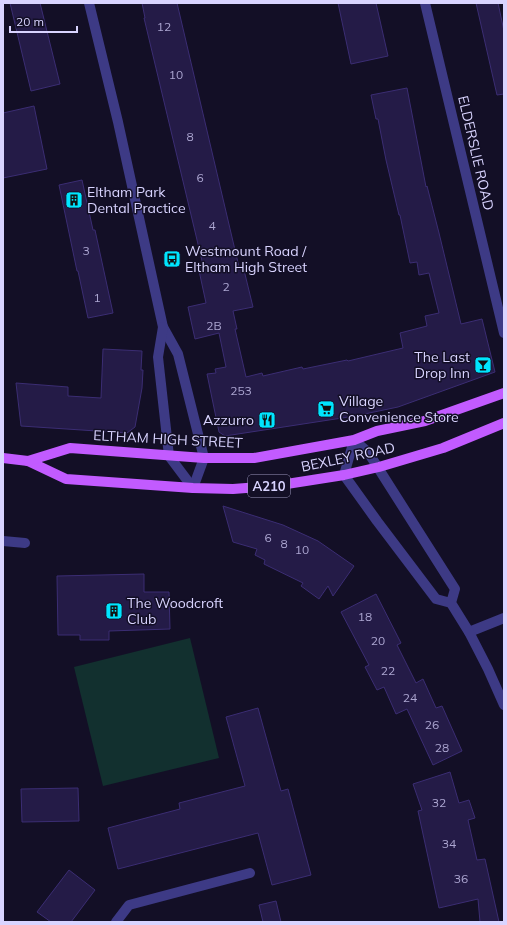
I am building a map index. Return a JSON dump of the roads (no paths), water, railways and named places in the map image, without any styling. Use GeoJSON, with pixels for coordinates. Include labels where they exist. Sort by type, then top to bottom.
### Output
{"type":"FeatureCollection","features":[{"type":"Feature","properties":{"kind":"main road","name":"BEXLEY ROAD"},"geometry":{"type":"LineString","coordinates":[[354,440],[377,431],[425,421],[504,392]]}},
{"type":"Feature","properties":{"kind":"main road","name":"BEXLEY ROAD"},"geometry":{"type":"LineString","coordinates":[[193,488],[233,489],[274,486],[379,468],[443,448],[504,423]]}},
{"type":"Feature","properties":{"kind":"main road","name":"ELTHAM HIGH STREET"},"geometry":{"type":"LineString","coordinates":[[28,461],[70,448],[204,458],[254,458],[354,440]]}},
{"type":"Feature","properties":{"kind":"main road","name":"ELTHAM HIGH STREET"},"geometry":{"type":"LineString","coordinates":[[3,458],[28,461],[66,479],[193,488]]}},
{"type":"Feature","properties":{"kind":"street"},"geometry":{"type":"LineString","coordinates":[[89,3],[118,122],[163,327],[178,354],[204,458],[193,488]]}},
{"type":"Feature","properties":{"kind":"street","name":"ELDERSLIE ROAD"},"geometry":{"type":"LineString","coordinates":[[425,3],[504,333]]}},
{"type":"Feature","properties":{"kind":"street"},"geometry":{"type":"LineString","coordinates":[[163,327],[158,357],[169,456],[193,488]]}},
{"type":"Feature","properties":{"kind":"street"},"geometry":{"type":"LineString","coordinates":[[451,603],[455,589],[379,468],[368,452],[354,440],[344,475],[377,522],[436,599],[451,603],[469,632],[504,705]]}},
{"type":"Feature","properties":{"kind":"street"},"geometry":{"type":"LineString","coordinates":[[3,541],[25,543]]}},
{"type":"Feature","properties":{"kind":"street"},"geometry":{"type":"LineString","coordinates":[[469,632],[504,618]]}},
{"type":"Feature","properties":{"kind":"street"},"geometry":{"type":"LineString","coordinates":[[116,922],[129,905],[250,873]]}},
{"type":"Feature","properties":{"kind":"place","name":"Eltham Park Dental Practice"},"geometry":{"type":"Point","coordinates":[74,200]}},
{"type":"Feature","properties":{"kind":"place","name":"Westmount Road / Eltham High Street"},"geometry":{"type":"Point","coordinates":[172,259]}},
{"type":"Feature","properties":{"kind":"place","name":"The Last Drop Inn"},"geometry":{"type":"Point","coordinates":[483,365]}},
{"type":"Feature","properties":{"kind":"place","name":"Village Convenience Store"},"geometry":{"type":"Point","coordinates":[326,409]}},
{"type":"Feature","properties":{"kind":"place","name":"Azzurro"},"geometry":{"type":"Point","coordinates":[267,420]}},
{"type":"Feature","properties":{"kind":"place","name":"The Woodcroft Club"},"geometry":{"type":"Point","coordinates":[114,611]}}]}
